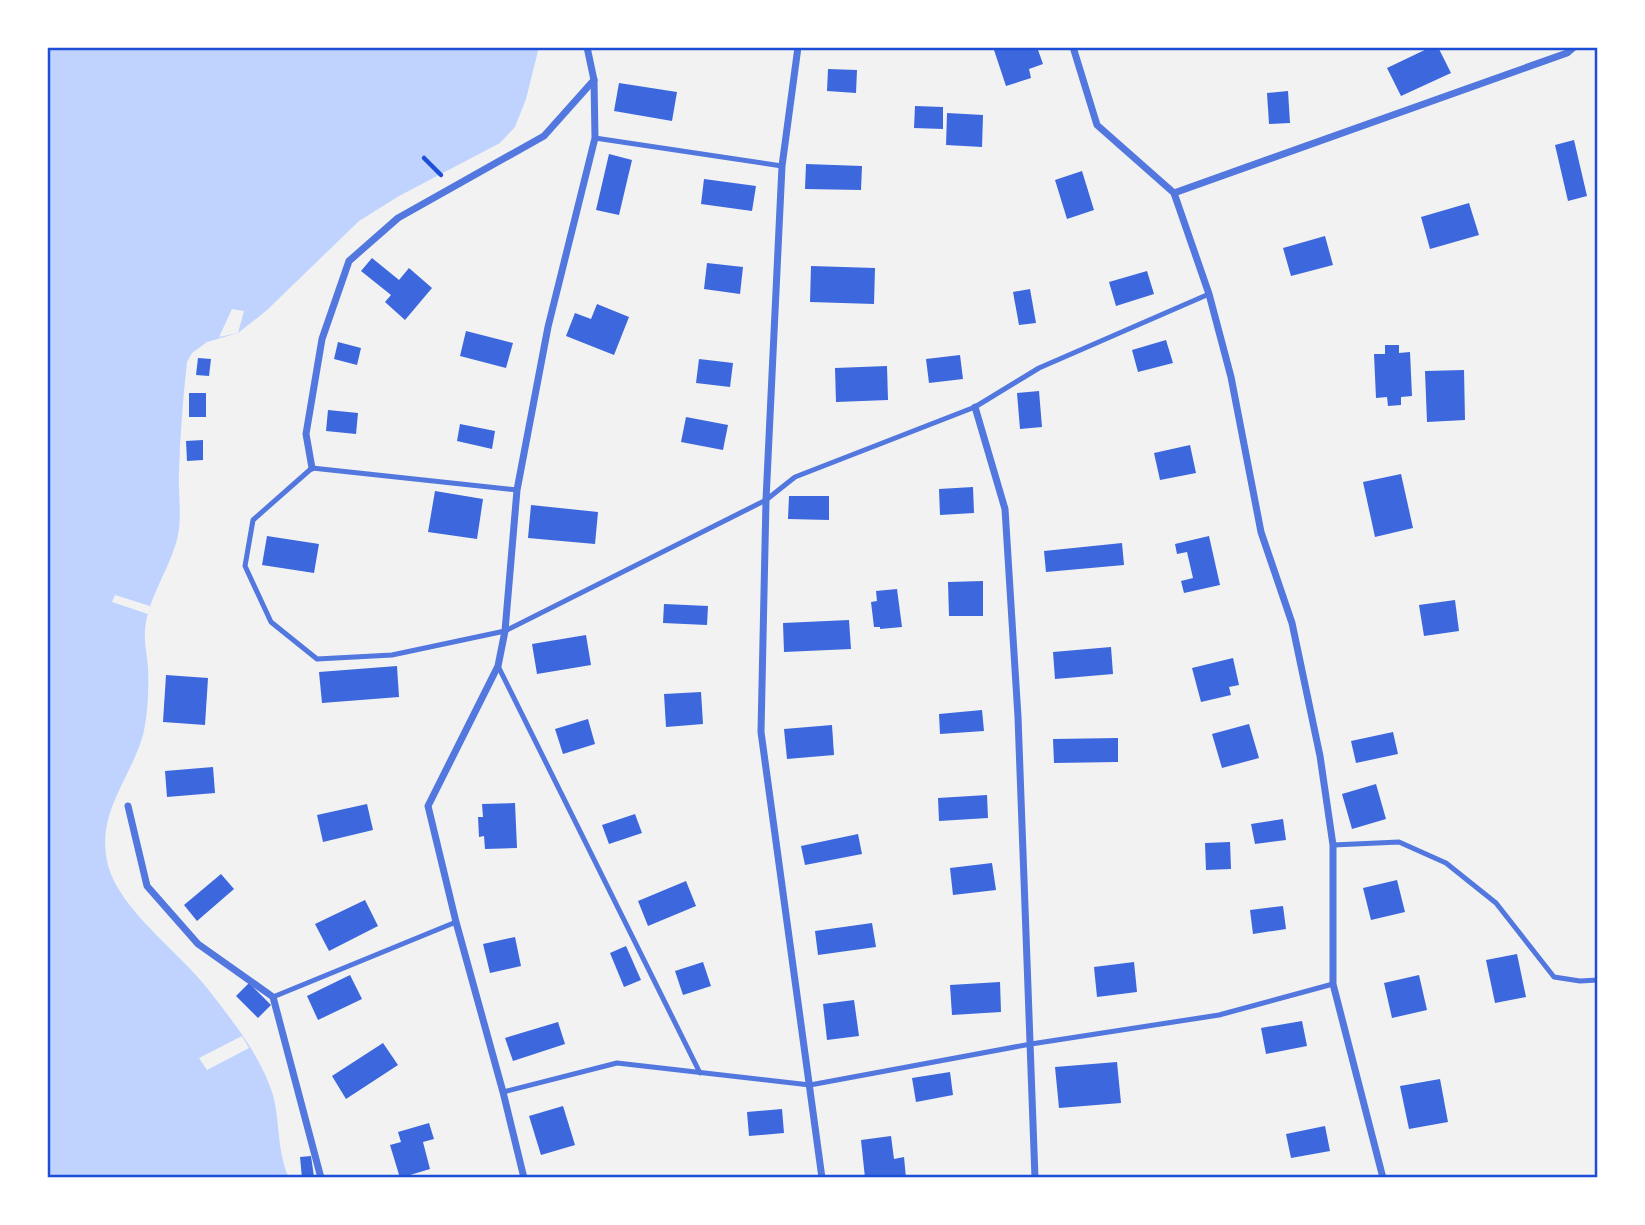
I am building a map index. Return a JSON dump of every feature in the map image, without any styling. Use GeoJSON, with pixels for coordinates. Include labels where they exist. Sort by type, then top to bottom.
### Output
{"type":"FeatureCollection","features":[{"type":"Feature","properties":{"kind":"street"},"geometry":{"type":"LineString","coordinates":[[524,1178],[428,806],[498,666],[505,631],[517,490],[548,327],[595,138],[594,80],[587,47]]}},
{"type":"Feature","properties":{"kind":"street"},"geometry":{"type":"LineString","coordinates":[[798,47],[782,166],[766,500],[761,732],[822,1178]]}},
{"type":"Feature","properties":{"kind":"street"},"geometry":{"type":"LineString","coordinates":[[1073,47],[1097,125],[1174,193],[1209,294],[1231,377],[1261,532],[1292,623],[1320,755],[1333,845],[1333,984],[1382,1178]]}},
{"type":"Feature","properties":{"kind":"street"},"geometry":{"type":"LineString","coordinates":[[1174,193],[1567,53],[1574,47]]}},
{"type":"Feature","properties":{"kind":"street"},"geometry":{"type":"LineString","coordinates":[[312,468],[306,435],[322,339],[349,261],[398,218],[544,136],[594,80]]}},
{"type":"Feature","properties":{"kind":"street"},"geometry":{"type":"LineString","coordinates":[[975,407],[1005,509],[1018,717],[1035,1178]]}},
{"type":"Feature","properties":{"kind":"street"},"geometry":{"type":"LineString","coordinates":[[128,806],[147,886],[198,944],[273,997],[321,1178]]}},
{"type":"Feature","properties":{"kind":"lane"},"geometry":{"type":"LineString","coordinates":[[595,138],[782,166]]}},
{"type":"Feature","properties":{"kind":"lane"},"geometry":{"type":"LineString","coordinates":[[517,490],[312,468],[253,520],[245,566],[271,622],[317,659],[392,655],[505,631],[766,500],[795,477],[975,407],[1039,368],[1209,294]]}},
{"type":"Feature","properties":{"kind":"lane"},"geometry":{"type":"LineString","coordinates":[[498,666],[700,1073]]}},
{"type":"Feature","properties":{"kind":"lane"},"geometry":{"type":"LineString","coordinates":[[1333,845],[1399,842],[1446,863],[1496,903],[1555,977],[1580,981],[1598,980]]}},
{"type":"Feature","properties":{"kind":"lane"},"geometry":{"type":"LineString","coordinates":[[273,997],[456,922]]}},
{"type":"Feature","properties":{"kind":"lane"},"geometry":{"type":"LineString","coordinates":[[503,1092],[617,1063],[810,1085],[1031,1044],[1219,1015],[1333,984]]}},
{"type":"Feature","properties":{"kind":"path"},"geometry":{"type":"LineString","coordinates":[[424,158],[441,175]]}},
{"type":"Feature","properties":{"kind":"water"},"geometry":{"type":"Polygon","coordinates":[[[47,47],[539,47],[526,99],[515,127],[500,143],[399,196],[359,221],[266,311],[238,333],[207,342],[192,353],[187,362],[180,444],[178,535],[147,618],[145,635],[148,692],[145,727],[110,813],[105,847],[108,865],[124,898],[207,988],[245,1039],[261,1066],[273,1095],[282,1158],[289,1178],[47,1178],[47,47]]]}},
{"type":"Feature","properties":{"kind":"pier"},"geometry":{"type":"Polygon","coordinates":[[[232,309],[244,311],[238,333],[219,337],[232,309]]]}},
{"type":"Feature","properties":{"kind":"pier"},"geometry":{"type":"Polygon","coordinates":[[[115,595],[150,606],[148,614],[112,602],[115,595]]]}},
{"type":"Feature","properties":{"kind":"pier"},"geometry":{"type":"Polygon","coordinates":[[[242,1036],[249,1048],[207,1070],[199,1058],[242,1036]]]}},
{"type":"Feature","properties":{"kind":"building"},"geometry":{"type":"Polygon","coordinates":[[[993,47],[1037,47],[1043,64],[1029,69],[1031,78],[1006,86],[993,47]]]}},
{"type":"Feature","properties":{"kind":"building"},"geometry":{"type":"Polygon","coordinates":[[[1431,47],[1438,47],[1451,73],[1401,96],[1387,68],[1431,47]]]}},
{"type":"Feature","properties":{"kind":"building"},"geometry":{"type":"Polygon","coordinates":[[[828,69],[857,70],[856,93],[827,91],[828,69]]]}},
{"type":"Feature","properties":{"kind":"building"},"geometry":{"type":"Polygon","coordinates":[[[619,83],[677,92],[672,121],[614,111],[619,83]]]}},
{"type":"Feature","properties":{"kind":"building"},"geometry":{"type":"Polygon","coordinates":[[[1288,91],[1290,123],[1269,124],[1267,93],[1288,91]]]}},
{"type":"Feature","properties":{"kind":"building"},"geometry":{"type":"Polygon","coordinates":[[[915,106],[943,107],[943,129],[914,128],[915,106]]]}},
{"type":"Feature","properties":{"kind":"building"},"geometry":{"type":"Polygon","coordinates":[[[947,113],[983,115],[982,147],[946,145],[947,113]]]}},
{"type":"Feature","properties":{"kind":"building"},"geometry":{"type":"Polygon","coordinates":[[[1574,140],[1587,196],[1568,201],[1555,145],[1574,140]]]}},
{"type":"Feature","properties":{"kind":"building"},"geometry":{"type":"Polygon","coordinates":[[[609,154],[632,160],[619,215],[596,210],[609,154]]]}},
{"type":"Feature","properties":{"kind":"building"},"geometry":{"type":"Polygon","coordinates":[[[806,164],[862,166],[861,190],[805,189],[806,164]]]}},
{"type":"Feature","properties":{"kind":"building"},"geometry":{"type":"Polygon","coordinates":[[[1082,171],[1094,210],[1067,219],[1055,180],[1082,171]]]}},
{"type":"Feature","properties":{"kind":"building"},"geometry":{"type":"Polygon","coordinates":[[[704,179],[756,186],[752,211],[701,204],[704,179]]]}},
{"type":"Feature","properties":{"kind":"building"},"geometry":{"type":"Polygon","coordinates":[[[1469,203],[1479,235],[1430,249],[1421,217],[1469,203]]]}},
{"type":"Feature","properties":{"kind":"building"},"geometry":{"type":"Polygon","coordinates":[[[1325,236],[1333,265],[1291,276],[1283,248],[1325,236]]]}},
{"type":"Feature","properties":{"kind":"building"},"geometry":{"type":"Polygon","coordinates":[[[372,258],[399,280],[409,268],[432,288],[405,320],[385,302],[391,295],[361,271],[372,258]]]}},
{"type":"Feature","properties":{"kind":"building"},"geometry":{"type":"Polygon","coordinates":[[[707,263],[743,267],[740,294],[704,289],[707,263]]]}},
{"type":"Feature","properties":{"kind":"building"},"geometry":{"type":"Polygon","coordinates":[[[811,266],[875,268],[874,304],[810,302],[811,266]]]}},
{"type":"Feature","properties":{"kind":"building"},"geometry":{"type":"Polygon","coordinates":[[[1147,271],[1154,294],[1116,306],[1109,282],[1147,271]]]}},
{"type":"Feature","properties":{"kind":"building"},"geometry":{"type":"Polygon","coordinates":[[[1030,289],[1036,323],[1019,325],[1013,292],[1030,289]]]}},
{"type":"Feature","properties":{"kind":"building"},"geometry":{"type":"Polygon","coordinates":[[[597,304],[629,317],[614,355],[566,336],[575,313],[591,319],[597,304]]]}},
{"type":"Feature","properties":{"kind":"building"},"geometry":{"type":"Polygon","coordinates":[[[466,331],[513,343],[506,368],[460,356],[466,331]]]}},
{"type":"Feature","properties":{"kind":"building"},"geometry":{"type":"Polygon","coordinates":[[[1166,340],[1173,363],[1138,372],[1132,350],[1166,340]]]}},
{"type":"Feature","properties":{"kind":"building"},"geometry":{"type":"Polygon","coordinates":[[[338,342],[361,348],[357,365],[334,359],[338,342]]]}},
{"type":"Feature","properties":{"kind":"building"},"geometry":{"type":"Polygon","coordinates":[[[1385,345],[1399,345],[1399,353],[1410,352],[1412,396],[1401,397],[1401,405],[1388,406],[1387,397],[1376,398],[1374,354],[1385,354],[1385,345]]]}},
{"type":"Feature","properties":{"kind":"building"},"geometry":{"type":"Polygon","coordinates":[[[960,355],[963,379],[929,383],[926,359],[960,355]]]}},
{"type":"Feature","properties":{"kind":"building"},"geometry":{"type":"Polygon","coordinates":[[[198,358],[211,359],[209,376],[196,375],[198,358]]]}},
{"type":"Feature","properties":{"kind":"building"},"geometry":{"type":"Polygon","coordinates":[[[699,359],[733,363],[730,387],[696,383],[699,359]]]}},
{"type":"Feature","properties":{"kind":"building"},"geometry":{"type":"Polygon","coordinates":[[[887,366],[888,400],[836,402],[835,368],[887,366]]]}},
{"type":"Feature","properties":{"kind":"building"},"geometry":{"type":"Polygon","coordinates":[[[1464,370],[1465,420],[1427,422],[1425,371],[1464,370]]]}},
{"type":"Feature","properties":{"kind":"building"},"geometry":{"type":"Polygon","coordinates":[[[1039,391],[1042,427],[1020,429],[1017,393],[1039,391]]]}},
{"type":"Feature","properties":{"kind":"building"},"geometry":{"type":"Polygon","coordinates":[[[189,393],[206,393],[206,417],[189,417],[189,393]]]}},
{"type":"Feature","properties":{"kind":"building"},"geometry":{"type":"Polygon","coordinates":[[[328,410],[358,413],[356,434],[326,431],[328,410]]]}},
{"type":"Feature","properties":{"kind":"building"},"geometry":{"type":"Polygon","coordinates":[[[686,417],[728,425],[723,450],[681,442],[686,417]]]}},
{"type":"Feature","properties":{"kind":"building"},"geometry":{"type":"Polygon","coordinates":[[[460,424],[495,431],[492,449],[457,441],[460,424]]]}},
{"type":"Feature","properties":{"kind":"building"},"geometry":{"type":"Polygon","coordinates":[[[203,440],[203,460],[187,461],[186,441],[203,440]]]}},
{"type":"Feature","properties":{"kind":"building"},"geometry":{"type":"Polygon","coordinates":[[[1190,445],[1196,473],[1160,480],[1154,453],[1190,445]]]}},
{"type":"Feature","properties":{"kind":"building"},"geometry":{"type":"Polygon","coordinates":[[[1401,474],[1413,528],[1375,537],[1363,482],[1401,474]]]}},
{"type":"Feature","properties":{"kind":"building"},"geometry":{"type":"Polygon","coordinates":[[[973,487],[974,513],[940,515],[939,489],[973,487]]]}},
{"type":"Feature","properties":{"kind":"building"},"geometry":{"type":"Polygon","coordinates":[[[435,491],[483,499],[477,539],[428,532],[435,491]]]}},
{"type":"Feature","properties":{"kind":"building"},"geometry":{"type":"Polygon","coordinates":[[[789,496],[829,496],[829,520],[788,519],[789,496]]]}},
{"type":"Feature","properties":{"kind":"building"},"geometry":{"type":"Polygon","coordinates":[[[531,505],[598,512],[595,544],[528,538],[531,505]]]}},
{"type":"Feature","properties":{"kind":"building"},"geometry":{"type":"Polygon","coordinates":[[[267,536],[319,544],[314,573],[262,565],[267,536]]]}},
{"type":"Feature","properties":{"kind":"building"},"geometry":{"type":"Polygon","coordinates":[[[1209,536],[1220,585],[1184,593],[1181,581],[1193,578],[1187,552],[1177,554],[1175,544],[1209,536]]]}},
{"type":"Feature","properties":{"kind":"building"},"geometry":{"type":"Polygon","coordinates":[[[1122,543],[1124,565],[1046,572],[1044,551],[1122,543]]]}},
{"type":"Feature","properties":{"kind":"building"},"geometry":{"type":"Polygon","coordinates":[[[983,581],[983,616],[949,616],[948,582],[983,581]]]}},
{"type":"Feature","properties":{"kind":"building"},"geometry":{"type":"Polygon","coordinates":[[[897,589],[902,627],[874,627],[871,602],[877,601],[876,591],[897,589]]]}},
{"type":"Feature","properties":{"kind":"building"},"geometry":{"type":"Polygon","coordinates":[[[1455,600],[1459,631],[1424,636],[1419,605],[1455,600]]]}},
{"type":"Feature","properties":{"kind":"building"},"geometry":{"type":"Polygon","coordinates":[[[664,604],[708,606],[707,625],[663,623],[664,604]]]}},
{"type":"Feature","properties":{"kind":"building"},"geometry":{"type":"Polygon","coordinates":[[[849,620],[851,649],[784,652],[783,623],[849,620]]]}},
{"type":"Feature","properties":{"kind":"building"},"geometry":{"type":"Polygon","coordinates":[[[586,635],[591,665],[537,674],[532,644],[586,635]]]}},
{"type":"Feature","properties":{"kind":"building"},"geometry":{"type":"Polygon","coordinates":[[[1111,647],[1113,674],[1055,679],[1053,652],[1111,647]]]}},
{"type":"Feature","properties":{"kind":"building"},"geometry":{"type":"Polygon","coordinates":[[[1233,658],[1239,685],[1229,687],[1231,695],[1201,702],[1192,668],[1233,658]]]}},
{"type":"Feature","properties":{"kind":"building"},"geometry":{"type":"Polygon","coordinates":[[[397,666],[399,697],[322,703],[319,672],[397,666]]]}},
{"type":"Feature","properties":{"kind":"building"},"geometry":{"type":"Polygon","coordinates":[[[166,675],[208,678],[205,725],[163,722],[166,675]]]}},
{"type":"Feature","properties":{"kind":"building"},"geometry":{"type":"Polygon","coordinates":[[[701,692],[703,724],[666,727],[664,694],[701,692]]]}},
{"type":"Feature","properties":{"kind":"building"},"geometry":{"type":"Polygon","coordinates":[[[982,710],[984,731],[940,734],[939,714],[982,710]]]}},
{"type":"Feature","properties":{"kind":"building"},"geometry":{"type":"Polygon","coordinates":[[[588,719],[595,744],[563,754],[555,729],[588,719]]]}},
{"type":"Feature","properties":{"kind":"building"},"geometry":{"type":"Polygon","coordinates":[[[1249,724],[1259,758],[1222,768],[1212,734],[1249,724]]]}},
{"type":"Feature","properties":{"kind":"building"},"geometry":{"type":"Polygon","coordinates":[[[832,725],[834,755],[787,759],[784,729],[832,725]]]}},
{"type":"Feature","properties":{"kind":"building"},"geometry":{"type":"Polygon","coordinates":[[[1393,732],[1398,754],[1356,763],[1351,741],[1393,732]]]}},
{"type":"Feature","properties":{"kind":"building"},"geometry":{"type":"Polygon","coordinates":[[[1118,738],[1118,762],[1054,763],[1053,739],[1118,738]]]}},
{"type":"Feature","properties":{"kind":"building"},"geometry":{"type":"Polygon","coordinates":[[[213,767],[215,793],[167,797],[165,771],[213,767]]]}},
{"type":"Feature","properties":{"kind":"building"},"geometry":{"type":"Polygon","coordinates":[[[1376,784],[1386,819],[1352,829],[1342,794],[1376,784]]]}},
{"type":"Feature","properties":{"kind":"building"},"geometry":{"type":"Polygon","coordinates":[[[987,795],[988,818],[939,821],[938,798],[987,795]]]}},
{"type":"Feature","properties":{"kind":"building"},"geometry":{"type":"Polygon","coordinates":[[[515,803],[517,848],[485,849],[484,836],[479,837],[478,817],[483,817],[482,804],[515,803]]]}},
{"type":"Feature","properties":{"kind":"building"},"geometry":{"type":"Polygon","coordinates":[[[367,804],[373,830],[323,842],[317,815],[367,804]]]}},
{"type":"Feature","properties":{"kind":"building"},"geometry":{"type":"Polygon","coordinates":[[[635,814],[642,833],[609,844],[602,825],[635,814]]]}},
{"type":"Feature","properties":{"kind":"building"},"geometry":{"type":"Polygon","coordinates":[[[1283,819],[1286,840],[1255,844],[1251,824],[1283,819]]]}},
{"type":"Feature","properties":{"kind":"building"},"geometry":{"type":"Polygon","coordinates":[[[858,834],[862,854],[805,865],[801,846],[858,834]]]}},
{"type":"Feature","properties":{"kind":"building"},"geometry":{"type":"Polygon","coordinates":[[[1230,842],[1231,869],[1206,870],[1205,843],[1230,842]]]}},
{"type":"Feature","properties":{"kind":"building"},"geometry":{"type":"Polygon","coordinates":[[[992,863],[996,890],[953,895],[950,868],[992,863]]]}},
{"type":"Feature","properties":{"kind":"building"},"geometry":{"type":"Polygon","coordinates":[[[221,874],[234,889],[197,921],[184,905],[221,874]]]}},
{"type":"Feature","properties":{"kind":"building"},"geometry":{"type":"Polygon","coordinates":[[[1397,880],[1405,912],[1371,920],[1363,888],[1397,880]]]}},
{"type":"Feature","properties":{"kind":"building"},"geometry":{"type":"Polygon","coordinates":[[[686,881],[696,906],[648,926],[638,901],[686,881]]]}},
{"type":"Feature","properties":{"kind":"building"},"geometry":{"type":"Polygon","coordinates":[[[365,900],[378,926],[329,951],[315,924],[365,900]]]}},
{"type":"Feature","properties":{"kind":"building"},"geometry":{"type":"Polygon","coordinates":[[[1283,906],[1286,929],[1253,934],[1250,910],[1283,906]]]}},
{"type":"Feature","properties":{"kind":"building"},"geometry":{"type":"Polygon","coordinates":[[[872,923],[876,947],[818,955],[815,931],[872,923]]]}},
{"type":"Feature","properties":{"kind":"building"},"geometry":{"type":"Polygon","coordinates":[[[515,937],[521,966],[490,973],[483,944],[515,937]]]}},
{"type":"Feature","properties":{"kind":"building"},"geometry":{"type":"Polygon","coordinates":[[[626,946],[641,980],[624,987],[610,953],[626,946]]]}},
{"type":"Feature","properties":{"kind":"building"},"geometry":{"type":"Polygon","coordinates":[[[1517,954],[1526,997],[1495,1003],[1486,960],[1517,954]]]}},
{"type":"Feature","properties":{"kind":"building"},"geometry":{"type":"Polygon","coordinates":[[[703,962],[711,986],[683,995],[675,971],[703,962]]]}},
{"type":"Feature","properties":{"kind":"building"},"geometry":{"type":"Polygon","coordinates":[[[1134,962],[1137,992],[1097,997],[1094,967],[1134,962]]]}},
{"type":"Feature","properties":{"kind":"building"},"geometry":{"type":"Polygon","coordinates":[[[350,975],[362,999],[318,1020],[307,996],[350,975]]]}},
{"type":"Feature","properties":{"kind":"building"},"geometry":{"type":"Polygon","coordinates":[[[1419,975],[1427,1010],[1392,1018],[1384,983],[1419,975]]]}},
{"type":"Feature","properties":{"kind":"building"},"geometry":{"type":"Polygon","coordinates":[[[1000,982],[1001,1012],[952,1015],[950,985],[1000,982]]]}},
{"type":"Feature","properties":{"kind":"building"},"geometry":{"type":"Polygon","coordinates":[[[249,983],[271,1005],[258,1018],[236,996],[249,983]]]}},
{"type":"Feature","properties":{"kind":"building"},"geometry":{"type":"Polygon","coordinates":[[[854,1000],[859,1036],[827,1040],[823,1004],[854,1000]]]}},
{"type":"Feature","properties":{"kind":"building"},"geometry":{"type":"Polygon","coordinates":[[[1302,1021],[1307,1046],[1266,1054],[1261,1028],[1302,1021]]]}},
{"type":"Feature","properties":{"kind":"building"},"geometry":{"type":"Polygon","coordinates":[[[558,1022],[565,1044],[513,1061],[505,1038],[558,1022]]]}},
{"type":"Feature","properties":{"kind":"building"},"geometry":{"type":"Polygon","coordinates":[[[383,1043],[398,1065],[346,1099],[332,1076],[383,1043]]]}},
{"type":"Feature","properties":{"kind":"building"},"geometry":{"type":"Polygon","coordinates":[[[1117,1062],[1121,1103],[1059,1108],[1055,1067],[1117,1062]]]}},
{"type":"Feature","properties":{"kind":"building"},"geometry":{"type":"Polygon","coordinates":[[[950,1072],[953,1095],[916,1102],[912,1078],[950,1072]]]}},
{"type":"Feature","properties":{"kind":"building"},"geometry":{"type":"Polygon","coordinates":[[[1440,1079],[1448,1122],[1409,1129],[1400,1086],[1440,1079]]]}},
{"type":"Feature","properties":{"kind":"building"},"geometry":{"type":"Polygon","coordinates":[[[563,1106],[575,1145],[541,1155],[529,1116],[563,1106]]]}},
{"type":"Feature","properties":{"kind":"building"},"geometry":{"type":"Polygon","coordinates":[[[782,1109],[784,1133],[749,1136],[747,1112],[782,1109]]]}},
{"type":"Feature","properties":{"kind":"building"},"geometry":{"type":"Polygon","coordinates":[[[429,1123],[434,1139],[423,1142],[430,1169],[400,1178],[390,1145],[401,1142],[398,1132],[429,1123]]]}},
{"type":"Feature","properties":{"kind":"building"},"geometry":{"type":"Polygon","coordinates":[[[1325,1126],[1330,1151],[1291,1158],[1286,1134],[1325,1126]]]}},
{"type":"Feature","properties":{"kind":"building"},"geometry":{"type":"Polygon","coordinates":[[[891,1136],[894,1159],[904,1157],[906,1178],[865,1178],[861,1140],[891,1136]]]}},
{"type":"Feature","properties":{"kind":"building"},"geometry":{"type":"Polygon","coordinates":[[[311,1156],[314,1177],[302,1178],[300,1157],[311,1156]]]}}]}
